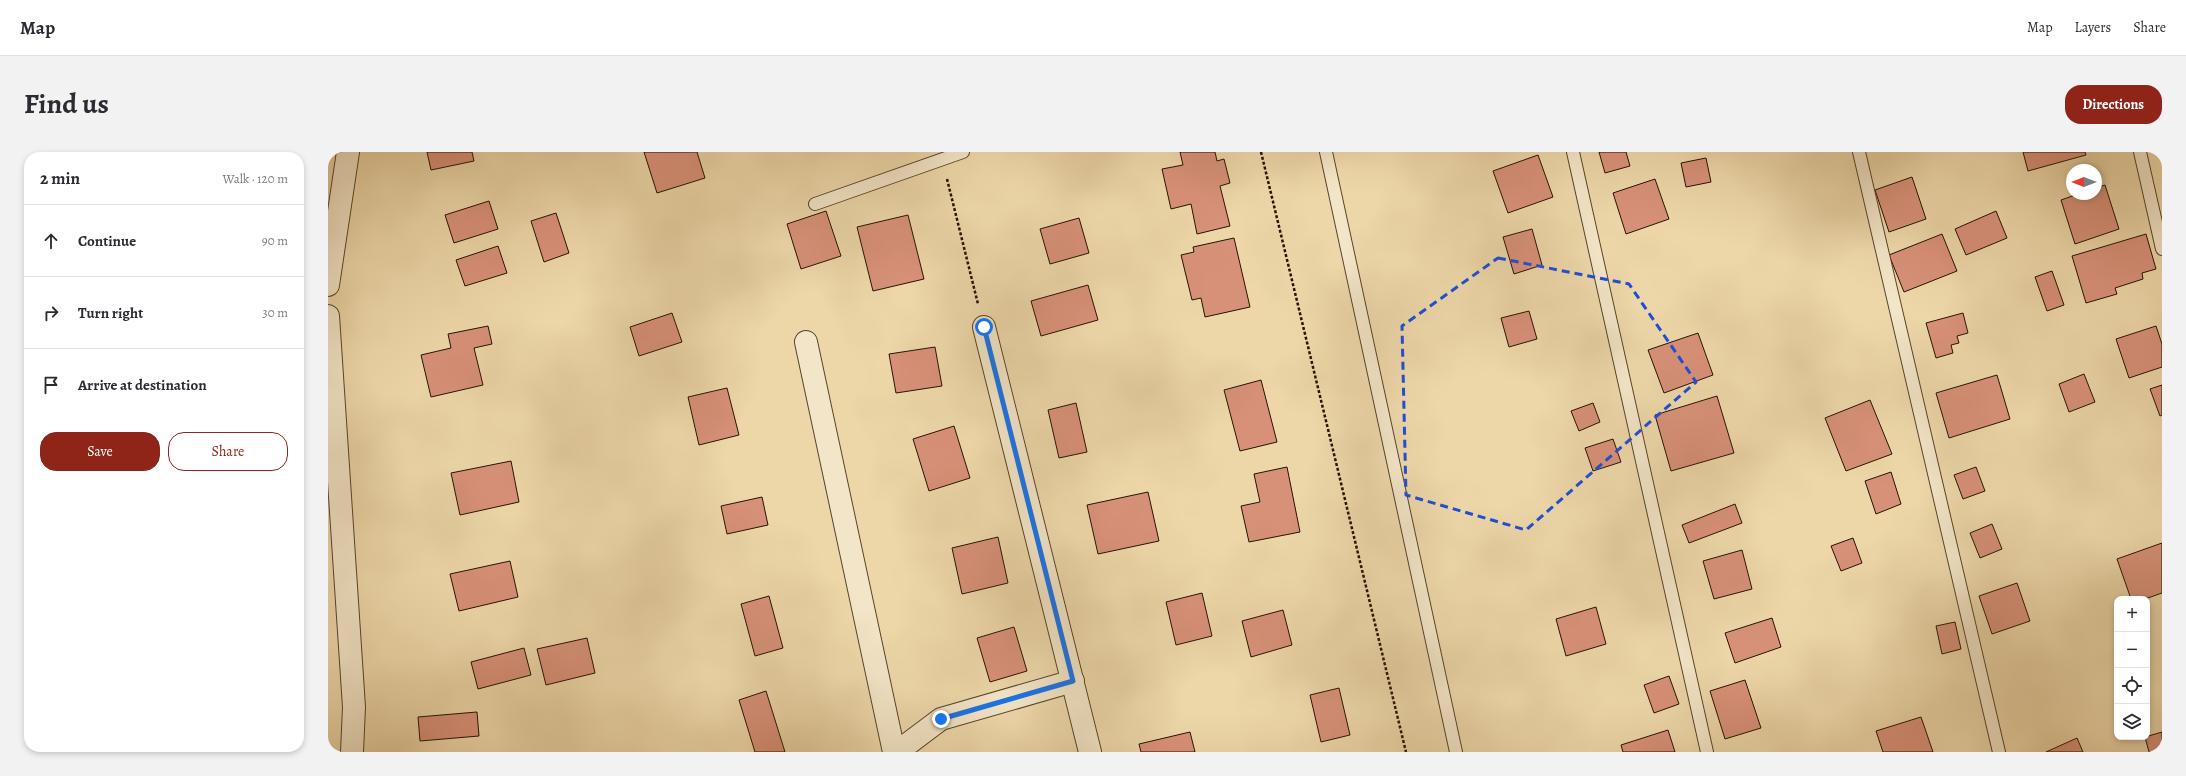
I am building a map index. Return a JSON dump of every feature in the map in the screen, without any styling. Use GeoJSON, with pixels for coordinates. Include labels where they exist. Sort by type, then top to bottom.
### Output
{"type":"FeatureCollection","features":[{"type":"Feature","properties":{"kind":"street"},"geometry":{"type":"LineString","coordinates":[[328,285],[348,152]]}},
{"type":"Feature","properties":{"kind":"street"},"geometry":{"type":"LineString","coordinates":[[328,316],[354,707],[352,752]]}},
{"type":"Feature","properties":{"kind":"street"},"geometry":{"type":"LineString","coordinates":[[984,327],[1090,752]]}},
{"type":"Feature","properties":{"kind":"street"},"geometry":{"type":"LineString","coordinates":[[806,342],[895,752],[941,719],[1073,681]]}},
{"type":"Feature","properties":{"kind":"lane"},"geometry":{"type":"LineString","coordinates":[[814,204],[964,152]]}},
{"type":"Feature","properties":{"kind":"lane"},"geometry":{"type":"LineString","coordinates":[[1326,152],[1456,752]]}},
{"type":"Feature","properties":{"kind":"lane"},"geometry":{"type":"LineString","coordinates":[[1573,152],[1707,752]]}},
{"type":"Feature","properties":{"kind":"lane"},"geometry":{"type":"LineString","coordinates":[[1859,152],[1999,752]]}},
{"type":"Feature","properties":{"kind":"lane"},"geometry":{"type":"LineString","coordinates":[[2140,152],[2162,249]]}},
{"type":"Feature","properties":{"kind":"path"},"geometry":{"type":"LineString","coordinates":[[1261,152],[1406,752]]}},
{"type":"Feature","properties":{"kind":"path"},"geometry":{"type":"LineString","coordinates":[[942,159],[984,327]]}},
{"type":"Feature","properties":{"kind":"highlighted area"},"geometry":{"type":"Polygon","coordinates":[[[1498,258],[1629,284],[1696,382],[1526,530],[1406,495],[1402,326],[1498,258]]]}},
{"type":"Feature","properties":{"kind":"building"},"geometry":{"type":"Polygon","coordinates":[[[427,152],[472,152],[474,161],[431,170],[427,152]]]}},
{"type":"Feature","properties":{"kind":"building"},"geometry":{"type":"Polygon","coordinates":[[[644,152],[697,152],[705,178],[657,193],[644,152]]]}},
{"type":"Feature","properties":{"kind":"building"},"geometry":{"type":"Polygon","coordinates":[[[1180,152],[1215,152],[1217,161],[1224,159],[1230,183],[1220,186],[1230,226],[1197,234],[1191,204],[1171,209],[1162,169],[1183,165],[1180,152]]]}},
{"type":"Feature","properties":{"kind":"building"},"geometry":{"type":"Polygon","coordinates":[[[1599,152],[1626,152],[1630,166],[1605,173],[1599,152]]]}},
{"type":"Feature","properties":{"kind":"building"},"geometry":{"type":"Polygon","coordinates":[[[2023,152],[2085,152],[2086,155],[2028,171],[2023,152]]]}},
{"type":"Feature","properties":{"kind":"building"},"geometry":{"type":"Polygon","coordinates":[[[1538,155],[1553,197],[1508,213],[1493,171],[1538,155]]]}},
{"type":"Feature","properties":{"kind":"building"},"geometry":{"type":"Polygon","coordinates":[[[1706,158],[1711,182],[1686,187],[1681,163],[1706,158]]]}},
{"type":"Feature","properties":{"kind":"building"},"geometry":{"type":"Polygon","coordinates":[[[1912,177],[1926,219],[1889,232],[1875,190],[1912,177]]]}},
{"type":"Feature","properties":{"kind":"building"},"geometry":{"type":"Polygon","coordinates":[[[1655,179],[1669,219],[1626,234],[1613,193],[1655,179]]]}},
{"type":"Feature","properties":{"kind":"building"},"geometry":{"type":"Polygon","coordinates":[[[2105,185],[2119,229],[2075,244],[2061,200],[2066,198],[2066,200],[2102,200],[2102,186],[2105,185]]]}},
{"type":"Feature","properties":{"kind":"building"},"geometry":{"type":"Polygon","coordinates":[[[489,201],[498,229],[454,243],[445,215],[489,201]]]}},
{"type":"Feature","properties":{"kind":"building"},"geometry":{"type":"Polygon","coordinates":[[[826,211],[841,256],[801,269],[787,224],[826,211]]]}},
{"type":"Feature","properties":{"kind":"building"},"geometry":{"type":"Polygon","coordinates":[[[1996,211],[2007,238],[1966,255],[1955,229],[1996,211]]]}},
{"type":"Feature","properties":{"kind":"building"},"geometry":{"type":"Polygon","coordinates":[[[556,213],[569,253],[544,262],[531,221],[556,213]]]}},
{"type":"Feature","properties":{"kind":"building"},"geometry":{"type":"Polygon","coordinates":[[[908,215],[924,279],[873,291],[857,227],[908,215]]]}},
{"type":"Feature","properties":{"kind":"building"},"geometry":{"type":"Polygon","coordinates":[[[1079,218],[1089,253],[1050,264],[1040,229],[1079,218]]]}},
{"type":"Feature","properties":{"kind":"building"},"geometry":{"type":"Polygon","coordinates":[[[1532,229],[1542,265],[1514,274],[1503,237],[1532,229]]]}},
{"type":"Feature","properties":{"kind":"building"},"geometry":{"type":"Polygon","coordinates":[[[1942,234],[1957,271],[1904,292],[1889,255],[1942,234]]]}},
{"type":"Feature","properties":{"kind":"building"},"geometry":{"type":"Polygon","coordinates":[[[2146,234],[2156,269],[2142,273],[2143,279],[2115,288],[2117,294],[2086,303],[2072,256],[2146,234]]]}},
{"type":"Feature","properties":{"kind":"building"},"geometry":{"type":"Polygon","coordinates":[[[1234,238],[1250,307],[1205,317],[1201,298],[1192,300],[1181,255],[1194,252],[1193,247],[1234,238]]]}},
{"type":"Feature","properties":{"kind":"building"},"geometry":{"type":"Polygon","coordinates":[[[498,246],[507,273],[465,286],[456,260],[498,246]]]}},
{"type":"Feature","properties":{"kind":"building"},"geometry":{"type":"Polygon","coordinates":[[[2052,271],[2064,305],[2047,311],[2035,277],[2052,271]]]}},
{"type":"Feature","properties":{"kind":"building"},"geometry":{"type":"Polygon","coordinates":[[[1088,285],[1098,320],[1041,336],[1031,301],[1088,285]]]}},
{"type":"Feature","properties":{"kind":"building"},"geometry":{"type":"Polygon","coordinates":[[[1529,311],[1537,339],[1509,347],[1501,318],[1529,311]]]}},
{"type":"Feature","properties":{"kind":"building"},"geometry":{"type":"Polygon","coordinates":[[[672,313],[682,342],[639,356],[630,327],[672,313]]]}},
{"type":"Feature","properties":{"kind":"building"},"geometry":{"type":"Polygon","coordinates":[[[1963,313],[1968,333],[1957,336],[1959,343],[1951,345],[1953,353],[1936,358],[1926,323],[1963,313]]]}},
{"type":"Feature","properties":{"kind":"building"},"geometry":{"type":"Polygon","coordinates":[[[488,326],[492,344],[474,348],[483,385],[431,397],[421,355],[451,348],[448,334],[488,326]]]}},
{"type":"Feature","properties":{"kind":"building"},"geometry":{"type":"Polygon","coordinates":[[[2156,326],[2162,344],[2162,367],[2129,378],[2116,339],[2156,326]]]}},
{"type":"Feature","properties":{"kind":"building"},"geometry":{"type":"Polygon","coordinates":[[[1698,333],[1713,375],[1664,393],[1648,350],[1698,333]]]}},
{"type":"Feature","properties":{"kind":"building"},"geometry":{"type":"Polygon","coordinates":[[[935,347],[942,386],[896,393],[889,354],[935,347]]]}},
{"type":"Feature","properties":{"kind":"building"},"geometry":{"type":"Polygon","coordinates":[[[2084,374],[2095,402],[2069,412],[2059,384],[2084,374]]]}},
{"type":"Feature","properties":{"kind":"building"},"geometry":{"type":"Polygon","coordinates":[[[1997,375],[2010,419],[1949,438],[1936,393],[1997,375]]]}},
{"type":"Feature","properties":{"kind":"building"},"geometry":{"type":"Polygon","coordinates":[[[1261,380],[1277,442],[1240,451],[1224,390],[1261,380]]]}},
{"type":"Feature","properties":{"kind":"building"},"geometry":{"type":"Polygon","coordinates":[[[2162,385],[2162,415],[2160,416],[2150,389],[2162,385]]]}},
{"type":"Feature","properties":{"kind":"building"},"geometry":{"type":"Polygon","coordinates":[[[727,388],[739,435],[699,445],[688,397],[727,388]]]}},
{"type":"Feature","properties":{"kind":"building"},"geometry":{"type":"Polygon","coordinates":[[[1717,396],[1734,453],[1671,471],[1655,415],[1717,396]]]}},
{"type":"Feature","properties":{"kind":"building"},"geometry":{"type":"Polygon","coordinates":[[[1870,400],[1892,454],[1846,471],[1825,418],[1870,400]]]}},
{"type":"Feature","properties":{"kind":"building"},"geometry":{"type":"Polygon","coordinates":[[[1076,403],[1087,452],[1059,458],[1048,410],[1076,403]]]}},
{"type":"Feature","properties":{"kind":"building"},"geometry":{"type":"Polygon","coordinates":[[[1593,403],[1600,422],[1579,431],[1571,411],[1593,403]]]}},
{"type":"Feature","properties":{"kind":"building"},"geometry":{"type":"Polygon","coordinates":[[[954,426],[970,478],[929,491],[913,439],[954,426]]]}},
{"type":"Feature","properties":{"kind":"building"},"geometry":{"type":"Polygon","coordinates":[[[1613,439],[1621,462],[1593,471],[1585,448],[1613,439]]]}},
{"type":"Feature","properties":{"kind":"building"},"geometry":{"type":"Polygon","coordinates":[[[511,461],[519,502],[460,515],[451,473],[511,461]]]}},
{"type":"Feature","properties":{"kind":"building"},"geometry":{"type":"Polygon","coordinates":[[[1287,467],[1300,532],[1249,542],[1241,506],[1260,502],[1254,474],[1287,467]]]}},
{"type":"Feature","properties":{"kind":"building"},"geometry":{"type":"Polygon","coordinates":[[[1976,467],[1985,491],[1963,499],[1954,475],[1976,467]]]}},
{"type":"Feature","properties":{"kind":"building"},"geometry":{"type":"Polygon","coordinates":[[[1891,472],[1901,504],[1876,514],[1865,481],[1891,472]]]}},
{"type":"Feature","properties":{"kind":"building"},"geometry":{"type":"Polygon","coordinates":[[[1148,492],[1159,541],[1098,554],[1087,505],[1148,492]]]}},
{"type":"Feature","properties":{"kind":"building"},"geometry":{"type":"Polygon","coordinates":[[[762,497],[768,525],[727,534],[721,506],[762,497]]]}},
{"type":"Feature","properties":{"kind":"building"},"geometry":{"type":"Polygon","coordinates":[[[1735,504],[1742,523],[1689,543],[1682,525],[1735,504]]]}},
{"type":"Feature","properties":{"kind":"building"},"geometry":{"type":"Polygon","coordinates":[[[1992,524],[2002,549],[1980,558],[1970,533],[1992,524]]]}},
{"type":"Feature","properties":{"kind":"building"},"geometry":{"type":"Polygon","coordinates":[[[998,537],[1008,583],[962,594],[952,548],[998,537]]]}},
{"type":"Feature","properties":{"kind":"building"},"geometry":{"type":"Polygon","coordinates":[[[1853,538],[1862,563],[1841,571],[1831,546],[1853,538]]]}},
{"type":"Feature","properties":{"kind":"building"},"geometry":{"type":"Polygon","coordinates":[[[2162,543],[2162,593],[2150,597],[2150,596],[2130,596],[2117,559],[2162,543]]]}},
{"type":"Feature","properties":{"kind":"building"},"geometry":{"type":"Polygon","coordinates":[[[1742,550],[1752,589],[1714,599],[1703,561],[1742,550]]]}},
{"type":"Feature","properties":{"kind":"building"},"geometry":{"type":"Polygon","coordinates":[[[510,561],[518,597],[459,611],[450,574],[510,561]]]}},
{"type":"Feature","properties":{"kind":"building"},"geometry":{"type":"Polygon","coordinates":[[[2017,583],[2030,621],[1992,634],[1979,596],[2017,583]]]}},
{"type":"Feature","properties":{"kind":"building"},"geometry":{"type":"Polygon","coordinates":[[[1202,593],[1212,636],[1176,645],[1166,602],[1202,593]]]}},
{"type":"Feature","properties":{"kind":"building"},"geometry":{"type":"Polygon","coordinates":[[[769,596],[783,648],[755,656],[741,604],[769,596]]]}},
{"type":"Feature","properties":{"kind":"building"},"geometry":{"type":"Polygon","coordinates":[[[1596,607],[1606,644],[1566,656],[1556,619],[1596,607]]]}},
{"type":"Feature","properties":{"kind":"building"},"geometry":{"type":"Polygon","coordinates":[[[1283,610],[1292,645],[1251,657],[1242,621],[1283,610]]]}},
{"type":"Feature","properties":{"kind":"building"},"geometry":{"type":"Polygon","coordinates":[[[1772,618],[1781,647],[1735,663],[1725,633],[1772,618]]]}},
{"type":"Feature","properties":{"kind":"building"},"geometry":{"type":"Polygon","coordinates":[[[1955,622],[1961,649],[1942,654],[1936,626],[1955,622]]]}},
{"type":"Feature","properties":{"kind":"building"},"geometry":{"type":"Polygon","coordinates":[[[1014,627],[1027,671],[990,682],[977,638],[1014,627]]]}},
{"type":"Feature","properties":{"kind":"building"},"geometry":{"type":"Polygon","coordinates":[[[587,638],[595,673],[546,685],[537,649],[587,638]]]}},
{"type":"Feature","properties":{"kind":"building"},"geometry":{"type":"Polygon","coordinates":[[[524,648],[531,675],[478,689],[471,662],[524,648]]]}},
{"type":"Feature","properties":{"kind":"building"},"geometry":{"type":"Polygon","coordinates":[[[1669,676],[1679,704],[1654,713],[1644,685],[1669,676]]]}},
{"type":"Feature","properties":{"kind":"building"},"geometry":{"type":"Polygon","coordinates":[[[1745,680],[1761,728],[1725,739],[1710,691],[1745,680]]]}},
{"type":"Feature","properties":{"kind":"building"},"geometry":{"type":"Polygon","coordinates":[[[1339,688],[1350,735],[1321,742],[1310,695],[1339,688]]]}},
{"type":"Feature","properties":{"kind":"building"},"geometry":{"type":"Polygon","coordinates":[[[766,691],[785,752],[755,752],[739,700],[766,691]]]}},
{"type":"Feature","properties":{"kind":"building"},"geometry":{"type":"Polygon","coordinates":[[[477,712],[479,736],[420,741],[418,717],[477,712]]]}},
{"type":"Feature","properties":{"kind":"building"},"geometry":{"type":"Polygon","coordinates":[[[1921,717],[1933,752],[1883,752],[1876,731],[1921,717]]]}},
{"type":"Feature","properties":{"kind":"building"},"geometry":{"type":"Polygon","coordinates":[[[1668,730],[1675,752],[1623,752],[1621,745],[1668,730]]]}},
{"type":"Feature","properties":{"kind":"building"},"geometry":{"type":"Polygon","coordinates":[[[1190,732],[1195,752],[1141,752],[1139,744],[1190,732]]]}},
{"type":"Feature","properties":{"kind":"building"},"geometry":{"type":"Polygon","coordinates":[[[2162,732],[2162,752],[2149,752],[2146,740],[2150,740],[2150,736],[2162,732]]]}},
{"type":"Feature","properties":{"kind":"building"},"geometry":{"type":"Polygon","coordinates":[[[2077,738],[2083,752],[2046,752],[2077,738]]]}},
{"type":"Feature","properties":{"kind":"route"},"geometry":{"type":"LineString","coordinates":[[941,719],[1073,681],[984,327]]}}]}
